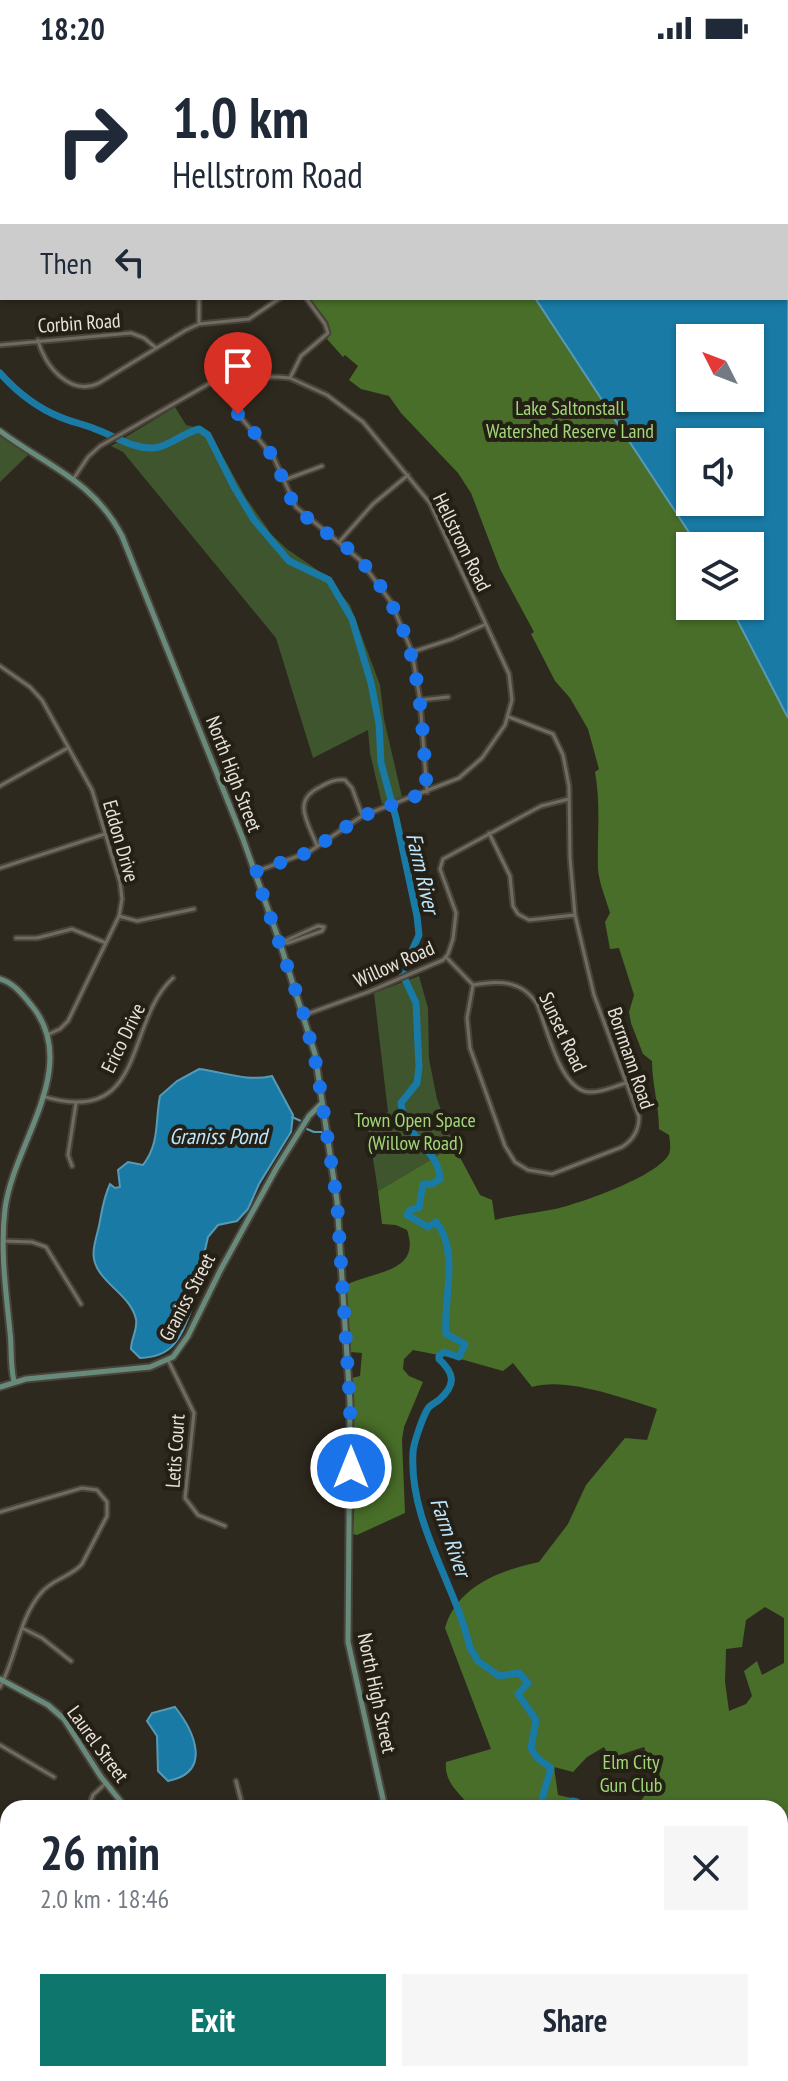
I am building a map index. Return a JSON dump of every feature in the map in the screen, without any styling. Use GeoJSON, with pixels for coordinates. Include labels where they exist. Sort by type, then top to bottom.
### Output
{"type":"FeatureCollection","features":[{"type":"Feature","properties":{"kind":"main road","name":"North High Street"},"geometry":{"type":"LineString","coordinates":[[0,431],[74,478],[102,505],[116,524],[255,872],[315,1054],[337,1201],[350,1403],[348,1642],[383,1800]]}},
{"type":"Feature","properties":{"kind":"main road"},"geometry":{"type":"LineString","coordinates":[[0,979],[13,985],[40,1015],[49,1034],[51,1062],[6,1201],[5,1296],[14,1381]]}},
{"type":"Feature","properties":{"kind":"main road","name":"Graniss Street"},"geometry":{"type":"LineString","coordinates":[[0,1387],[14,1381],[150,1367],[168,1360],[188,1336],[227,1256],[281,1159],[313,1110],[322,1103]]}},
{"type":"Feature","properties":{"kind":"main road","name":"Laurel Street"},"geometry":{"type":"LineString","coordinates":[[1,1682],[57,1712],[120,1800]]}},
{"type":"Feature","properties":{"kind":"street"},"geometry":{"type":"LineString","coordinates":[[199,300],[199,324]]}},
{"type":"Feature","properties":{"kind":"street"},"geometry":{"type":"LineString","coordinates":[[38,340],[47,364],[75,386],[83,388],[99,383],[199,324],[243,321],[277,300]]}},
{"type":"Feature","properties":{"kind":"street"},"geometry":{"type":"LineString","coordinates":[[290,378],[301,356],[328,333],[327,326],[308,300]]}},
{"type":"Feature","properties":{"kind":"street","name":"Corbin Road"},"geometry":{"type":"LineString","coordinates":[[0,345],[131,333],[144,338],[156,348]]}},
{"type":"Feature","properties":{"kind":"street","name":"Hellstrom Road"},"geometry":{"type":"LineString","coordinates":[[74,478],[88,457],[105,443],[200,387],[222,380],[256,376],[290,378],[342,405],[372,432],[437,515],[511,682],[509,717]]}},
{"type":"Feature","properties":{"kind":"street"},"geometry":{"type":"LineString","coordinates":[[222,380],[238,414],[266,447],[296,507],[360,560],[391,602],[412,652],[420,700],[427,792]]}},
{"type":"Feature","properties":{"kind":"street"},"geometry":{"type":"LineString","coordinates":[[284,480],[322,466]]}},
{"type":"Feature","properties":{"kind":"street"},"geometry":{"type":"LineString","coordinates":[[340,541],[373,504],[408,475]]}},
{"type":"Feature","properties":{"kind":"street"},"geometry":{"type":"LineString","coordinates":[[412,652],[486,624]]}},
{"type":"Feature","properties":{"kind":"street","name":"Eddon Drive"},"geometry":{"type":"LineString","coordinates":[[0,666],[39,695],[92,790],[120,882],[122,899],[119,916],[68,1021],[49,1034]]}},
{"type":"Feature","properties":{"kind":"street"},"geometry":{"type":"LineString","coordinates":[[420,700],[448,697]]}},
{"type":"Feature","properties":{"kind":"street"},"geometry":{"type":"LineString","coordinates":[[255,872],[317,846],[362,816],[459,778],[482,758],[509,717]]}},
{"type":"Feature","properties":{"kind":"street","name":"Borrmann Road"},"geometry":{"type":"LineString","coordinates":[[473,985],[467,1018],[470,1048],[505,1146],[521,1166],[536,1173],[552,1174],[626,1145],[637,1131],[639,1122],[594,995],[575,915],[567,768],[556,738],[548,730],[509,717]]}},
{"type":"Feature","properties":{"kind":"street"},"geometry":{"type":"LineString","coordinates":[[0,786],[68,748]]}},
{"type":"Feature","properties":{"kind":"street"},"geometry":{"type":"LineString","coordinates":[[317,846],[303,805],[305,796],[311,791],[330,782],[345,780],[352,788],[362,816]]}},
{"type":"Feature","properties":{"kind":"street","name":"Willow Road"},"geometry":{"type":"LineString","coordinates":[[304,1015],[420,971],[446,957],[455,930],[456,913],[440,869],[445,856],[541,806],[569,799]]}},
{"type":"Feature","properties":{"kind":"street"},"geometry":{"type":"LineString","coordinates":[[489,833],[510,876],[513,906],[518,914],[529,920],[575,915]]}},
{"type":"Feature","properties":{"kind":"street"},"geometry":{"type":"LineString","coordinates":[[0,868],[105,834]]}},
{"type":"Feature","properties":{"kind":"street"},"geometry":{"type":"LineString","coordinates":[[119,916],[137,921],[194,909]]}},
{"type":"Feature","properties":{"kind":"street"},"geometry":{"type":"LineString","coordinates":[[318,926],[324,927],[320,932],[280,943],[318,926]]}},
{"type":"Feature","properties":{"kind":"street"},"geometry":{"type":"LineString","coordinates":[[16,938],[37,938],[72,929],[106,943]]}},
{"type":"Feature","properties":{"kind":"street"},"geometry":{"type":"LineString","coordinates":[[446,957],[473,985]]}},
{"type":"Feature","properties":{"kind":"street","name":"Erico Drive"},"geometry":{"type":"LineString","coordinates":[[76,1103],[100,1096],[122,1078],[161,992],[173,978]]}},
{"type":"Feature","properties":{"kind":"street","name":"Sunset Road"},"geometry":{"type":"LineString","coordinates":[[473,985],[506,982],[531,994],[541,1011],[564,1074],[577,1088],[595,1092],[626,1083]]}},
{"type":"Feature","properties":{"kind":"street"},"geometry":{"type":"LineString","coordinates":[[42,1096],[76,1103],[68,1155],[72,1166]]}},
{"type":"Feature","properties":{"kind":"street"},"geometry":{"type":"LineString","coordinates":[[4,1241],[32,1242],[46,1247],[81,1304]]}},
{"type":"Feature","properties":{"kind":"street","name":"Letis Court"},"geometry":{"type":"LineString","coordinates":[[168,1360],[194,1413],[185,1498],[198,1515],[225,1526]]}},
{"type":"Feature","properties":{"kind":"street"},"geometry":{"type":"LineString","coordinates":[[0,1512],[82,1488],[99,1492],[107,1506],[105,1523],[82,1564],[54,1582],[33,1604],[1,1682]]}},
{"type":"Feature","properties":{"kind":"street"},"geometry":{"type":"LineString","coordinates":[[24,1629],[42,1638],[71,1661]]}},
{"type":"Feature","properties":{"kind":"street"},"geometry":{"type":"LineString","coordinates":[[0,1745],[54,1777]]}},
{"type":"Feature","properties":{"kind":"street"},"geometry":{"type":"LineString","coordinates":[[236,1781],[241,1800]]}},
{"type":"Feature","properties":{"kind":"street"},"geometry":{"type":"LineString","coordinates":[[92,1800],[96,1791],[106,1783]]}},
{"type":"Feature","properties":{"kind":"green space","name":"Lake Saltonstall Watershed Reserve Land"},"geometry":{"type":"Polygon","coordinates":[[[312,300],[536,300],[689,532],[676,532],[676,620],[737,620],[788,718],[788,1800],[642,1800],[656,1779],[644,1747],[610,1758],[604,1747],[587,1757],[573,1772],[554,1767],[558,1795],[580,1800],[465,1800],[447,1775],[446,1762],[491,1749],[445,1628],[451,1613],[459,1601],[482,1582],[539,1562],[568,1524],[586,1485],[625,1438],[647,1440],[657,1409],[578,1387],[532,1387],[513,1363],[503,1371],[413,1350],[404,1359],[403,1369],[409,1376],[423,1382],[404,1427],[402,1440],[405,1513],[357,1535],[353,1534],[356,1474],[352,1378],[360,1376],[362,1353],[351,1352],[346,1285],[401,1263],[408,1255],[410,1244],[407,1230],[382,1224],[378,1191],[454,1146],[480,1195],[492,1200],[495,1220],[563,1207],[621,1186],[663,1162],[669,1154],[670,1145],[669,1135],[659,1129],[652,1061],[643,1054],[631,1023],[629,1012],[634,995],[619,948],[610,949],[605,922],[610,913],[598,869],[595,772],[599,769],[588,729],[570,698],[555,681],[531,634],[534,632],[500,569],[471,493],[458,473],[401,413],[389,396],[361,389],[349,380],[358,366],[345,355],[343,357],[327,339],[331,333],[328,322],[312,300]],[[765,1607],[746,1620],[742,1647],[726,1649],[725,1682],[729,1711],[746,1704],[752,1696],[744,1671],[757,1661],[762,1675],[784,1663],[784,1618],[765,1607]]]}},
{"type":"Feature","properties":{"kind":"green space"},"geometry":{"type":"Polygon","coordinates":[[[175,407],[186,425],[202,429],[212,437],[246,498],[272,535],[326,576],[350,605],[380,685],[384,719],[402,797],[382,804],[368,730],[313,758],[276,638],[123,452],[111,446],[175,407]]]}},
{"type":"Feature","properties":{"kind":"green space"},"geometry":{"type":"Polygon","coordinates":[[[0,435],[29,454],[0,482],[0,435]]]}},
{"type":"Feature","properties":{"kind":"green space","name":"Town Open Space (Willow Road)"},"geometry":{"type":"Polygon","coordinates":[[[419,976],[428,1008],[429,1059],[437,1099],[454,1146],[378,1191],[367,1120],[388,1112],[374,993],[419,976]]]}},
{"type":"Feature","properties":{"kind":"water"},"geometry":{"type":"Polygon","coordinates":[[[536,300],[788,300],[788,718],[737,620],[764,620],[764,532],[689,532],[678,516],[764,516],[764,428],[676,428],[676,513],[536,300]]]}},
{"type":"Feature","properties":{"kind":"water","name":"Graniss Pond"},"geometry":{"type":"Polygon","coordinates":[[[199,1069],[245,1077],[272,1076],[293,1115],[291,1132],[259,1184],[248,1209],[237,1221],[218,1225],[208,1237],[203,1259],[206,1278],[180,1336],[161,1354],[140,1358],[131,1349],[136,1323],[134,1312],[97,1268],[94,1245],[110,1184],[120,1187],[118,1170],[128,1162],[143,1165],[152,1148],[160,1096],[177,1081],[199,1069]]]}},
{"type":"Feature","properties":{"kind":"water"},"geometry":{"type":"Polygon","coordinates":[[[175,1707],[188,1727],[196,1750],[191,1769],[168,1781],[158,1771],[157,1736],[147,1721],[152,1713],[175,1707]]]}},
{"type":"Feature","properties":{"kind":"waterway","name":"Farm River"},"geometry":{"type":"LineString","coordinates":[[0,373],[44,409],[131,444],[159,447],[199,429],[208,435],[254,520],[289,561],[329,580],[352,619],[371,683],[379,724],[381,763],[396,818],[419,935],[402,973],[416,1003],[419,1067],[417,1083],[401,1103],[409,1126],[434,1160],[440,1179],[432,1184],[423,1184],[419,1208],[410,1210],[407,1215],[428,1227],[436,1222],[443,1234],[449,1261],[446,1334],[465,1344],[459,1357],[444,1352],[439,1356],[448,1369],[451,1384],[445,1394],[429,1407],[422,1422],[413,1449],[414,1479],[425,1528],[470,1648],[478,1661],[499,1676],[519,1673],[528,1683],[518,1694],[536,1720],[531,1748],[537,1758],[551,1768],[542,1800]]}},
{"type":"Feature","properties":{"kind":"waterway"},"geometry":{"type":"LineString","coordinates":[[372,1120],[392,1116]]}},
{"type":"Feature","properties":{"kind":"waterway"},"geometry":{"type":"LineString","coordinates":[[292,1117],[301,1121]]}},
{"type":"Feature","properties":{"kind":"waterway"},"geometry":{"type":"LineString","coordinates":[[307,1129],[322,1132]]}},
{"type":"Feature","properties":{"kind":"route"},"geometry":{"type":"LineString","coordinates":[[238,414],[274,458],[296,507],[340,541],[380,584],[412,652],[420,700],[427,792],[362,816],[309,852],[255,872],[315,1054],[337,1201],[350,1403],[351,1468]]}},
{"type":"Feature","properties":{"kind":"park label","name":"Elm City Gun Club"},"geometry":{"type":"Point","coordinates":[631,1774]}}]}
